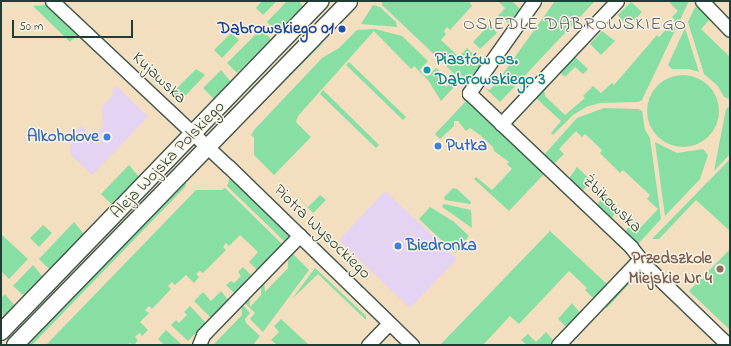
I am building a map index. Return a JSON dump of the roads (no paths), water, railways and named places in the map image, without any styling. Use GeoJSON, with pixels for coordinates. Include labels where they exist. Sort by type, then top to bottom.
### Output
{"type":"FeatureCollection","features":[{"type":"Feature","properties":{"kind":"street","name":"Kujawska"},"geometry":{"type":"LineString","coordinates":[[52,1],[207,146]]}},
{"type":"Feature","properties":{"kind":"street","name":"Aleja Wojska Polskiego"},"geometry":{"type":"LineString","coordinates":[[1,332],[321,1]]}},
{"type":"Feature","properties":{"kind":"street","name":"Aleja Wojska Polskiego"},"geometry":{"type":"LineString","coordinates":[[15,345],[349,1]]}},
{"type":"Feature","properties":{"kind":"street","name":"Żbikowska"},"geometry":{"type":"LineString","coordinates":[[534,1],[469,93],[631,246],[640,259],[725,344]]}},
{"type":"Feature","properties":{"kind":"street"},"geometry":{"type":"LineString","coordinates":[[501,124],[617,1]]}},
{"type":"Feature","properties":{"kind":"street"},"geometry":{"type":"LineString","coordinates":[[702,1],[730,30]]}},
{"type":"Feature","properties":{"kind":"street","name":"Piotra Wysockiego"},"geometry":{"type":"LineString","coordinates":[[207,146],[412,345]]}},
{"type":"Feature","properties":{"kind":"street"},"geometry":{"type":"LineString","coordinates":[[200,345],[203,335],[300,235]]}},
{"type":"Feature","properties":{"kind":"street"},"geometry":{"type":"LineString","coordinates":[[562,344],[640,259]]}},
{"type":"Feature","properties":{"kind":"street"},"geometry":{"type":"LineString","coordinates":[[368,345],[389,323]]}},
{"type":"Feature","properties":{"kind":"place","name":"Dąbrowskiego 01"},"geometry":{"type":"Point","coordinates":[342,29]}},
{"type":"Feature","properties":{"kind":"place","name":"Piastów Os. Dąbrowskiego 3"},"geometry":{"type":"Point","coordinates":[427,70]}},
{"type":"Feature","properties":{"kind":"place","name":"Alkoholove"},"geometry":{"type":"Point","coordinates":[107,137]}},
{"type":"Feature","properties":{"kind":"place","name":"Putka"},"geometry":{"type":"Point","coordinates":[438,146]}},
{"type":"Feature","properties":{"kind":"place","name":"Biedronka"},"geometry":{"type":"Point","coordinates":[398,246]}},
{"type":"Feature","properties":{"kind":"place","name":"Przedszkole Miejskie Nr 4"},"geometry":{"type":"Point","coordinates":[720,269]}},
{"type":"Feature","properties":{"kind":"district","name":"OSIEDLE DĄBROWSKIEGO"},"geometry":{"type":"Point","coordinates":[575,25]}}]}
